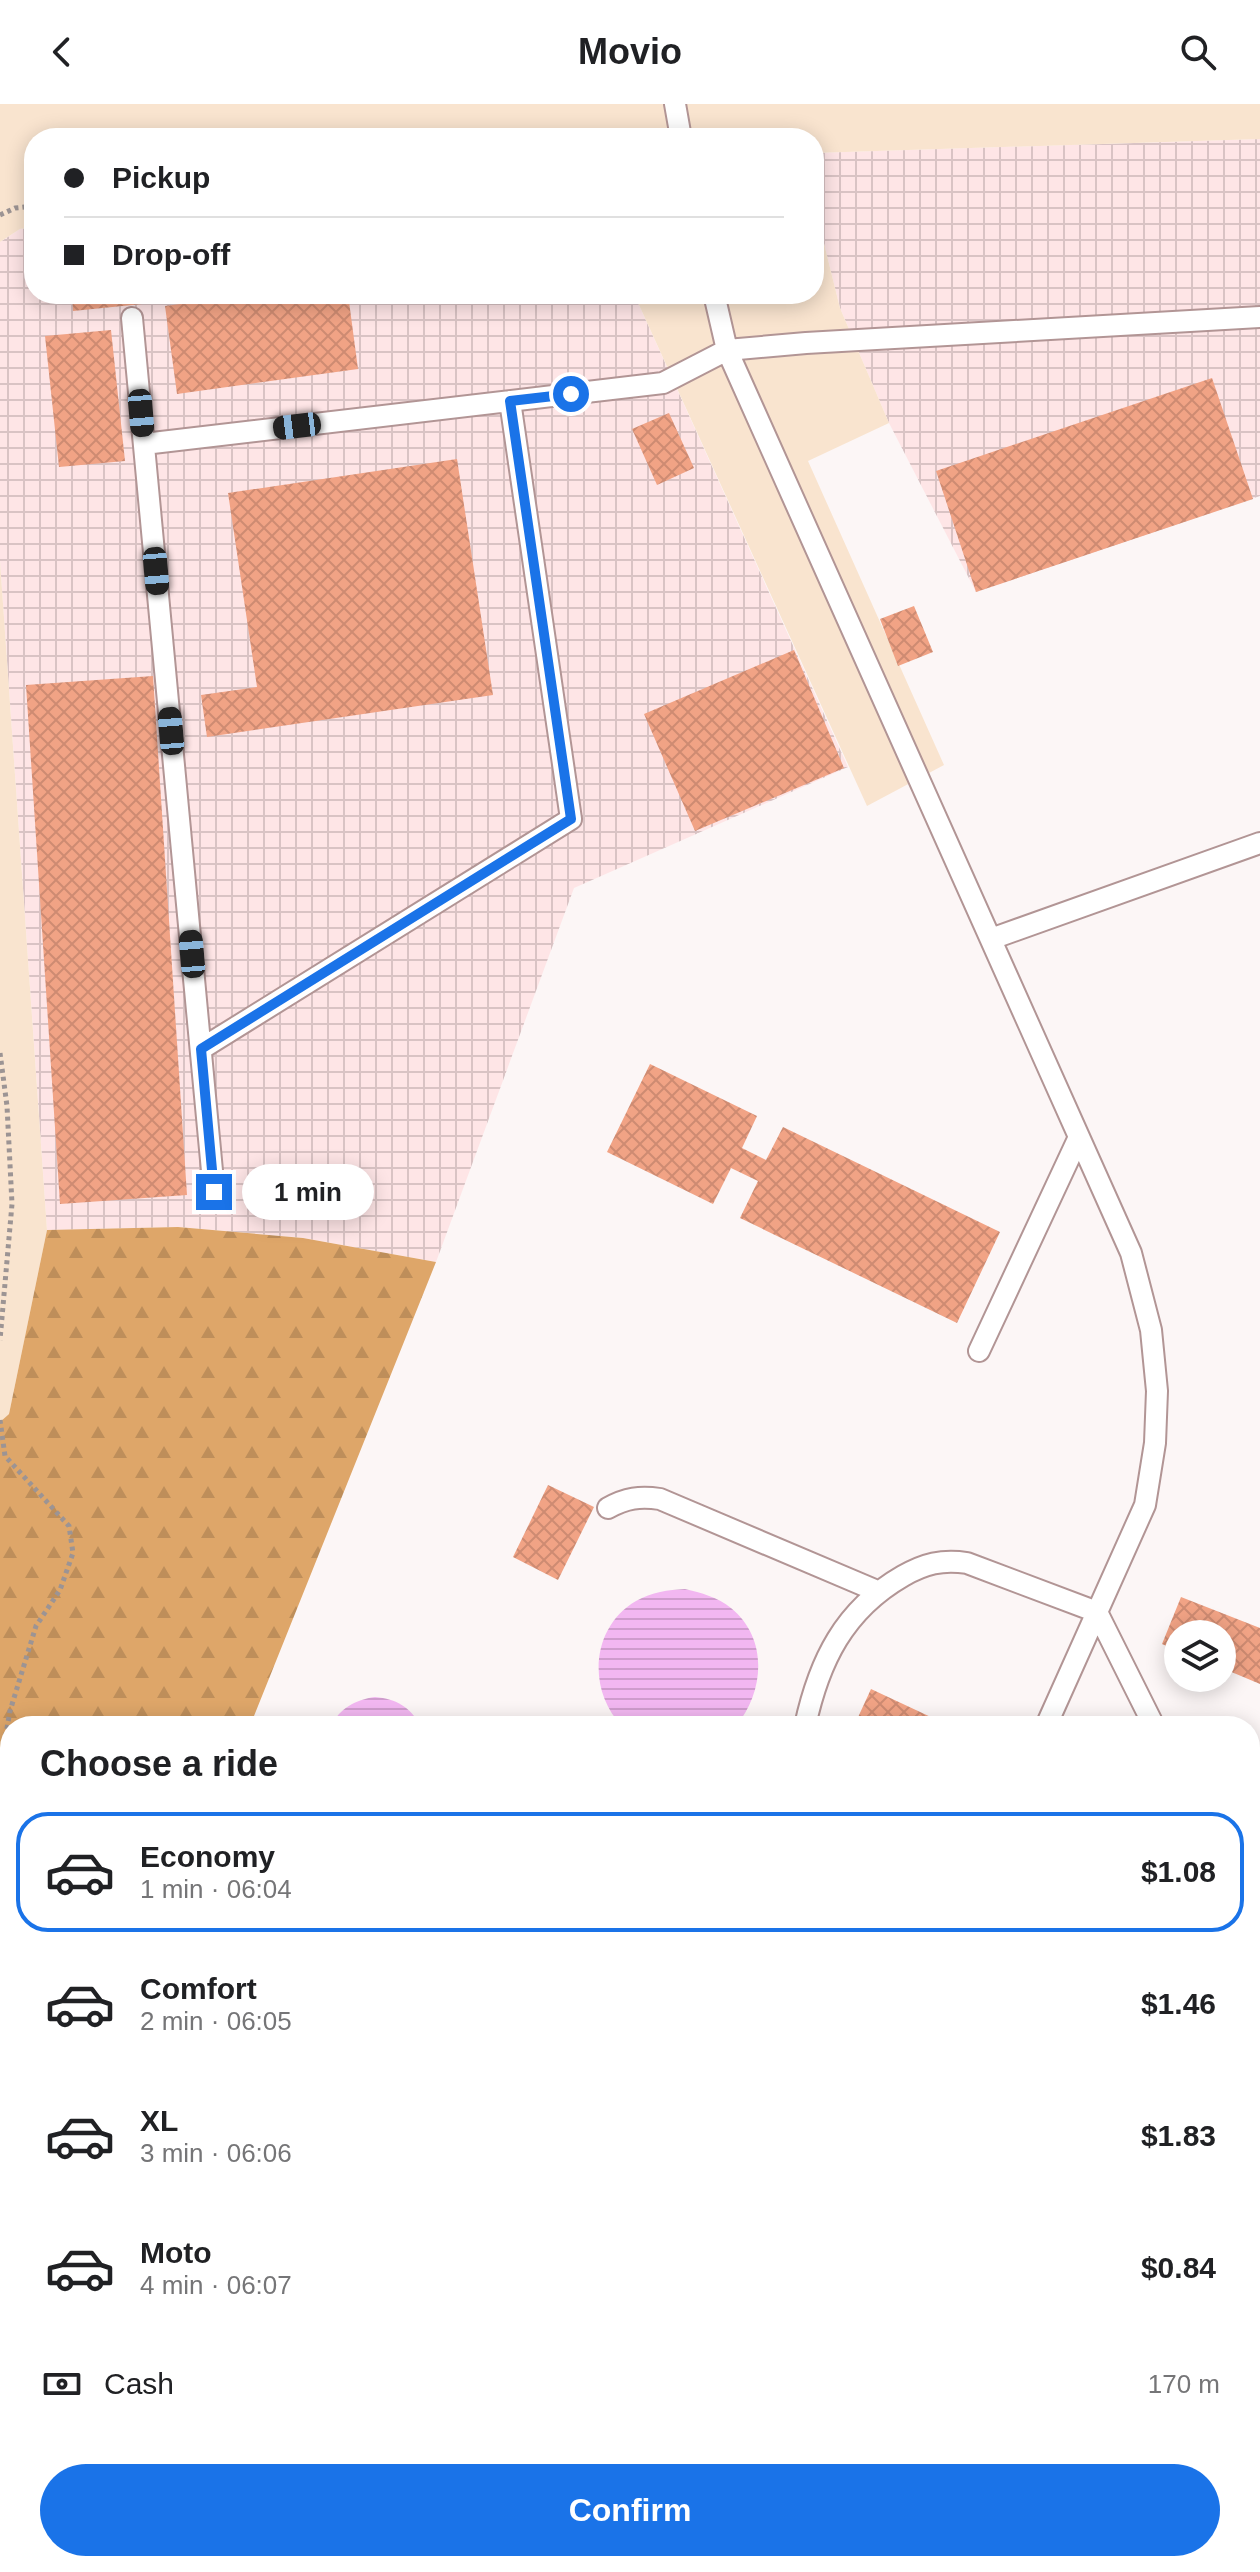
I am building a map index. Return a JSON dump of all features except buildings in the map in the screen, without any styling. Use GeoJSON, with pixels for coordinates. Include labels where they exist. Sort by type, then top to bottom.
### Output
{"type":"FeatureCollection","features":[{"type":"Feature","properties":{"kind":"lane"},"geometry":{"type":"LineString","coordinates":[[675,104],[679,128]]}},
{"type":"Feature","properties":{"kind":"lane"},"geometry":{"type":"LineString","coordinates":[[716,304],[727,350],[1131,1253],[1151,1330],[1157,1391],[1155,1443],[1145,1505],[1050,1716]]}},
{"type":"Feature","properties":{"kind":"lane"},"geometry":{"type":"LineString","coordinates":[[144,444],[663,383],[727,350],[1260,317]]}},
{"type":"Feature","properties":{"kind":"lane"},"geometry":{"type":"LineString","coordinates":[[132,318],[214,1192]]}},
{"type":"Feature","properties":{"kind":"lane"},"geometry":{"type":"LineString","coordinates":[[201,1049],[571,819],[510,401]]}},
{"type":"Feature","properties":{"kind":"lane"},"geometry":{"type":"LineString","coordinates":[[991,939],[1260,843]]}},
{"type":"Feature","properties":{"kind":"lane"},"geometry":{"type":"LineString","coordinates":[[979,1351],[1079,1137]]}},
{"type":"Feature","properties":{"kind":"lane"},"geometry":{"type":"LineString","coordinates":[[608,1508],[620,1501],[642,1496],[660,1499],[877,1591]]}},
{"type":"Feature","properties":{"kind":"lane"},"geometry":{"type":"LineString","coordinates":[[808,1716],[820,1672],[853,1615],[877,1591],[919,1567],[952,1561],[967,1563],[1097,1612],[1149,1716]]}},
{"type":"Feature","properties":{"kind":"path"},"geometry":{"type":"LineString","coordinates":[[0,215],[24,207]]}},
{"type":"Feature","properties":{"kind":"path"},"geometry":{"type":"LineString","coordinates":[[0,1053],[7,1106],[12,1204],[0,1340]]}},
{"type":"Feature","properties":{"kind":"path"},"geometry":{"type":"LineString","coordinates":[[0,1420],[5,1456],[69,1526],[73,1553],[60,1590],[36,1626],[9,1716]]}},
{"type":"Feature","properties":{"kind":"shaded area"},"geometry":{"type":"Polygon","coordinates":[[[0,104],[1260,104],[1260,139],[824,153],[824,128],[24,128],[24,228],[0,242],[0,104]]]}},
{"type":"Feature","properties":{"kind":"shaded area"},"geometry":{"type":"Polygon","coordinates":[[[1260,139],[1260,496],[976,592],[889,423],[840,308],[824,243],[824,153],[1260,139]]]}},
{"type":"Feature","properties":{"kind":"shaded area"},"geometry":{"type":"Polygon","coordinates":[[[24,228],[24,304],[639,304],[848,767],[574,888],[436,1262],[303,1238],[178,1227],[47,1230],[0,561],[0,242],[24,228]]]}},
{"type":"Feature","properties":{"kind":"shaded area"},"geometry":{"type":"Polygon","coordinates":[[[824,243],[840,308],[889,423],[808,461],[944,765],[867,806],[639,304],[824,304],[824,243]]]}},
{"type":"Feature","properties":{"kind":"shaded area"},"geometry":{"type":"Polygon","coordinates":[[[0,561],[47,1230],[9,1414],[0,1422],[0,561]]]}},
{"type":"Feature","properties":{"kind":"shaded area"},"geometry":{"type":"Polygon","coordinates":[[[685,1589],[703,1594],[721,1601],[743,1621],[757,1650],[758,1666],[757,1682],[742,1716],[615,1716],[611,1711],[599,1677],[603,1642],[621,1612],[636,1601],[660,1592],[685,1589]]]}},
{"type":"Feature","properties":{"kind":"shaded area"},"geometry":{"type":"Polygon","coordinates":[[[375,1697],[390,1700],[402,1705],[414,1716],[338,1716],[361,1700],[375,1697]]]}},
{"type":"Feature","properties":{"kind":"green space"},"geometry":{"type":"Polygon","coordinates":[[[178,1227],[303,1238],[436,1262],[254,1716],[0,1716],[0,1422],[9,1414],[47,1230],[178,1227]]]}},
{"type":"Feature","properties":{"kind":"route"},"geometry":{"type":"LineString","coordinates":[[214,1192],[201,1049],[571,819],[510,401],[571,394]]}}]}
